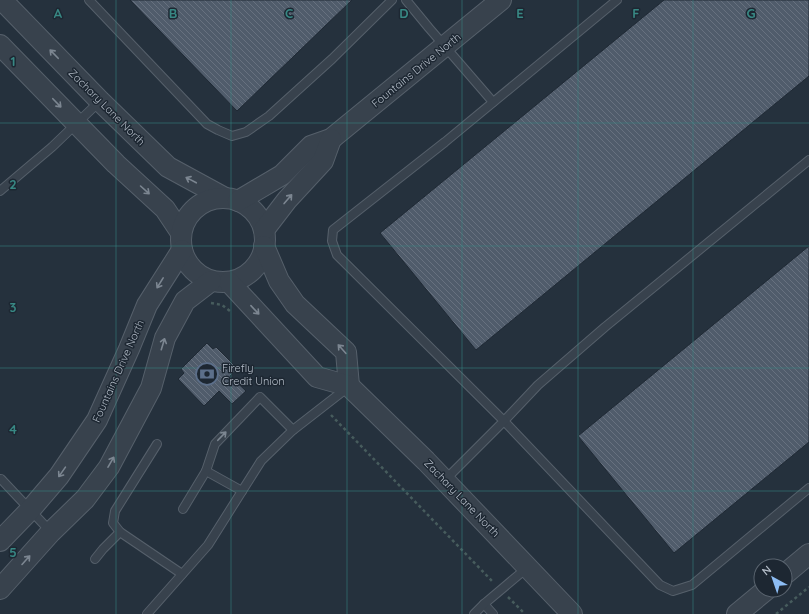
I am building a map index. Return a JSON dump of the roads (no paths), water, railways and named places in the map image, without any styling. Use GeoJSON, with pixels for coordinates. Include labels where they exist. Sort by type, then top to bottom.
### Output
{"type":"FeatureCollection","features":[{"type":"Feature","properties":{"kind":"street","name":"Zachary Lane North"},"geometry":{"type":"LineString","coordinates":[[2,0],[100,101],[168,167],[232,199]]}},
{"type":"Feature","properties":{"kind":"street","name":"Fountains Drive North"},"geometry":{"type":"LineString","coordinates":[[232,199],[282,175],[311,146],[331,139],[502,0]]}},
{"type":"Feature","properties":{"kind":"street"},"geometry":{"type":"LineString","coordinates":[[0,45],[116,164],[166,209],[181,242],[186,261],[192,269],[201,276],[220,281]]}},
{"type":"Feature","properties":{"kind":"street"},"geometry":{"type":"LineString","coordinates":[[0,589],[51,532],[84,499],[109,467],[151,388],[164,338],[184,301],[220,281],[242,278],[252,270],[260,259],[264,238],[287,200],[323,162],[331,139]]}},
{"type":"Feature","properties":{"kind":"street"},"geometry":{"type":"LineString","coordinates":[[181,242],[185,222],[192,211],[201,204],[213,199],[232,199],[250,208],[259,218],[264,238],[279,281],[295,304],[346,352],[349,386]]}},
{"type":"Feature","properties":{"kind":"street","name":"Fountains Drive North"},"geometry":{"type":"LineString","coordinates":[[0,541],[30,510],[59,476],[97,420],[147,305],[181,242]]}},
{"type":"Feature","properties":{"kind":"street","name":"Zachary Lane North"},"geometry":{"type":"LineString","coordinates":[[220,281],[317,377],[349,386],[445,480],[572,614]]}},
{"type":"Feature","properties":{"kind":"street"},"geometry":{"type":"LineString","coordinates":[[793,567],[809,554]]}},
{"type":"Feature","properties":{"kind":"street"},"geometry":{"type":"LineString","coordinates":[[737,614],[756,598]]}},
{"type":"Feature","properties":{"kind":"lane"},"geometry":{"type":"LineString","coordinates":[[89,0],[207,124],[232,136],[246,132],[269,116],[332,59],[392,0]]}},
{"type":"Feature","properties":{"kind":"lane"},"geometry":{"type":"LineString","coordinates":[[406,0],[493,102]]}},
{"type":"Feature","properties":{"kind":"lane"},"geometry":{"type":"LineString","coordinates":[[617,0],[445,142],[333,230],[332,242],[338,255],[504,421],[660,585],[673,591],[692,585],[809,488]]}},
{"type":"Feature","properties":{"kind":"lane"},"geometry":{"type":"LineString","coordinates":[[0,191],[52,147],[100,101]]}},
{"type":"Feature","properties":{"kind":"lane"},"geometry":{"type":"LineString","coordinates":[[445,480],[538,385],[605,327],[809,160]]}},
{"type":"Feature","properties":{"kind":"lane"},"geometry":{"type":"LineString","coordinates":[[147,614],[208,545],[261,461],[294,430],[349,386]]}},
{"type":"Feature","properties":{"kind":"lane"},"geometry":{"type":"LineString","coordinates":[[183,509],[206,471],[215,444],[260,397],[294,430]]}},
{"type":"Feature","properties":{"kind":"lane"},"geometry":{"type":"LineString","coordinates":[[157,444],[115,511],[113,523],[120,532],[182,574]]}},
{"type":"Feature","properties":{"kind":"lane"},"geometry":{"type":"LineString","coordinates":[[206,471],[242,490]]}},
{"type":"Feature","properties":{"kind":"lane"},"geometry":{"type":"LineString","coordinates":[[1,479],[51,532]]}},
{"type":"Feature","properties":{"kind":"lane"},"geometry":{"type":"LineString","coordinates":[[95,559],[120,532]]}},
{"type":"Feature","properties":{"kind":"lane"},"geometry":{"type":"LineString","coordinates":[[474,614],[529,567]]}},
{"type":"Feature","properties":{"kind":"lane"},"geometry":{"type":"LineString","coordinates":[[484,604],[493,614]]}},
{"type":"Feature","properties":{"kind":"place","name":"Firefly Credit Union"},"geometry":{"type":"Point","coordinates":[207,374]}}]}
